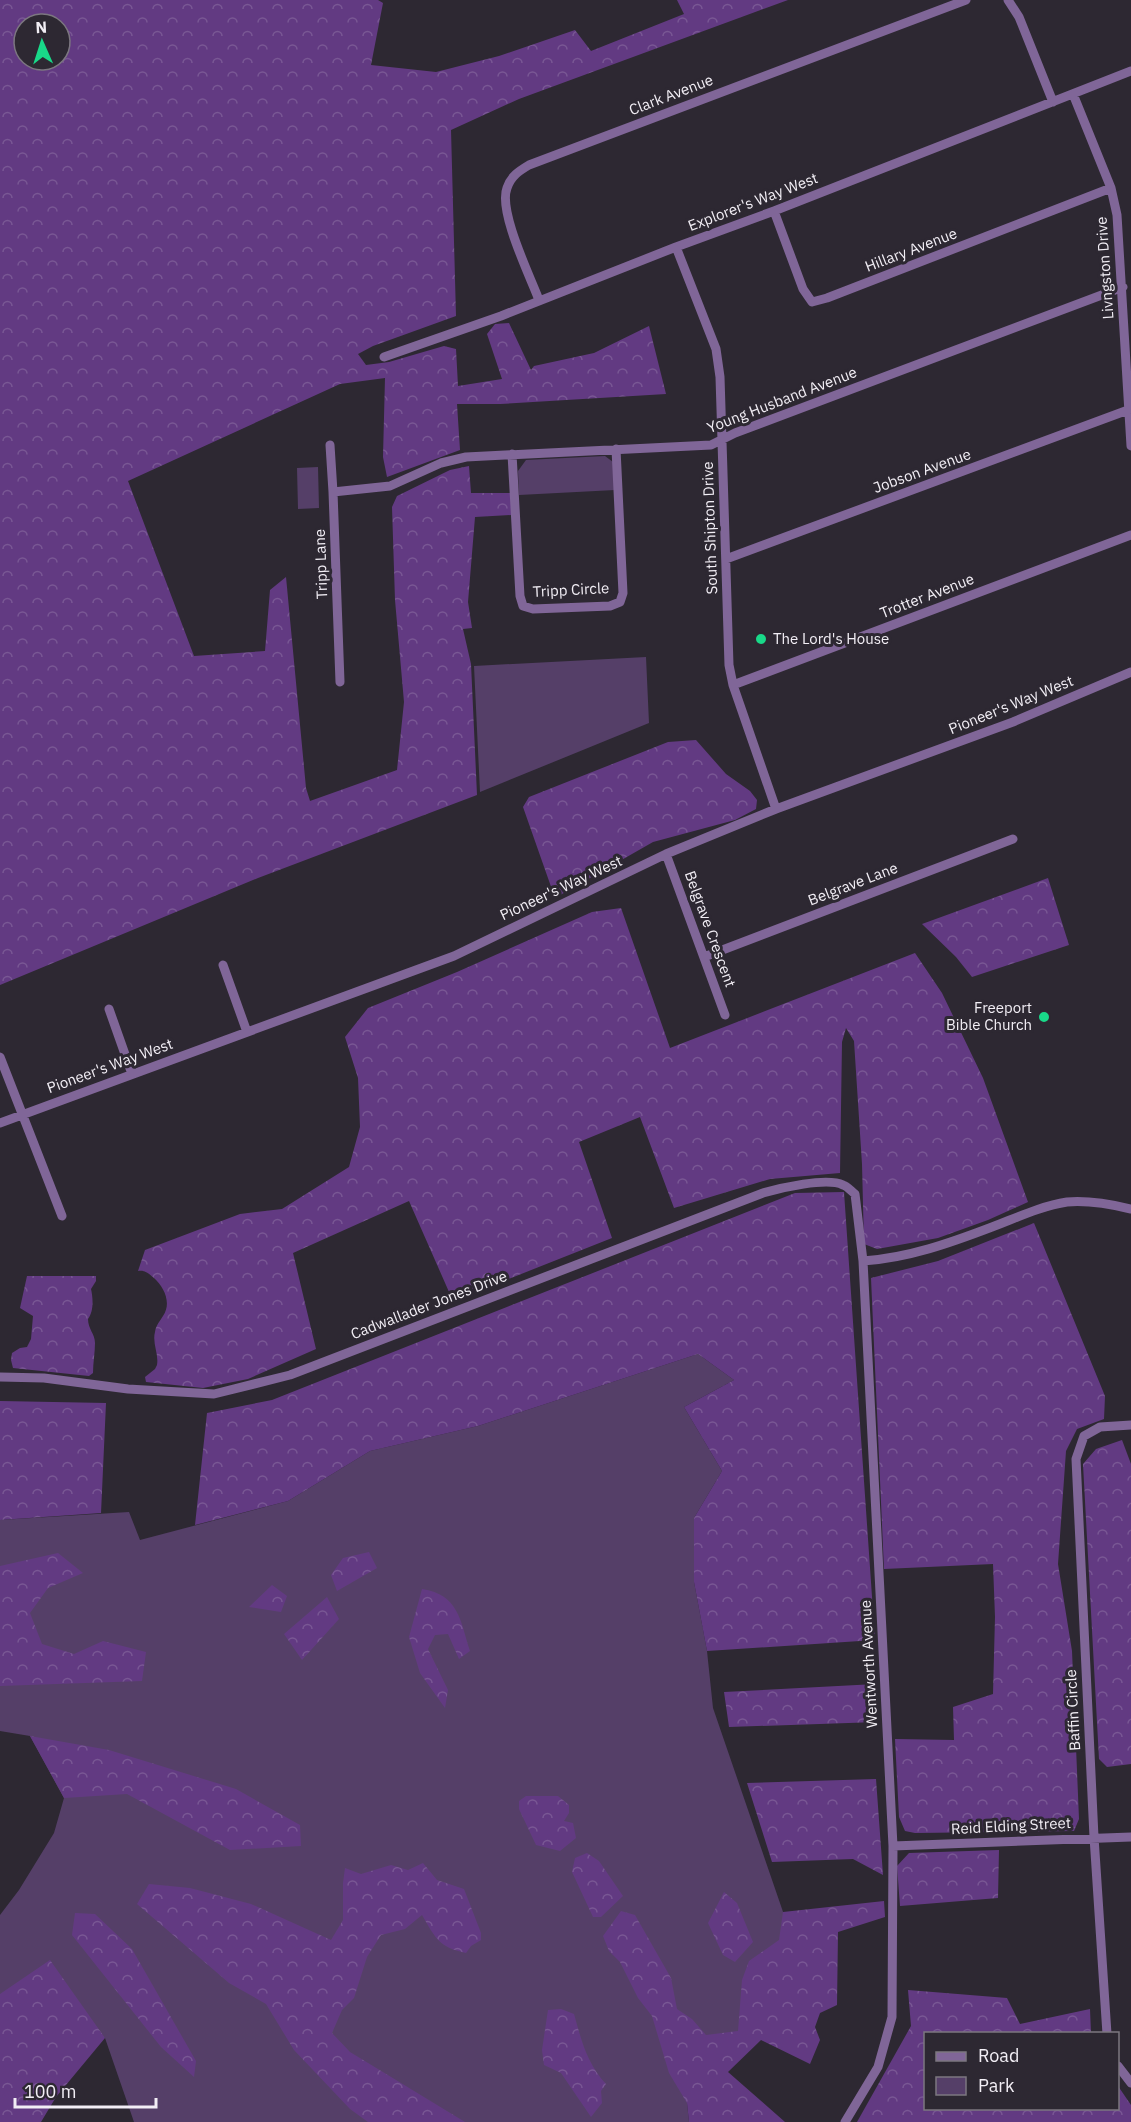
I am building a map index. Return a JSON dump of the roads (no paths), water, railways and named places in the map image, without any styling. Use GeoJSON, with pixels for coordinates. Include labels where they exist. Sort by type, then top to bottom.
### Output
{"type":"FeatureCollection","features":[{"type":"Feature","properties":{"kind":"street","name":"Clark Avenue"},"geometry":{"type":"LineString","coordinates":[[540,300],[510,226],[506,207],[506,189],[514,175],[529,165],[966,0]]}},
{"type":"Feature","properties":{"kind":"street"},"geometry":{"type":"LineString","coordinates":[[1008,0],[1019,17],[1053,102]]}},
{"type":"Feature","properties":{"kind":"street","name":"Explorer's Way West"},"geometry":{"type":"LineString","coordinates":[[384,357],[501,316],[1131,71]]}},
{"type":"Feature","properties":{"kind":"street","name":"Livngston Drive"},"geometry":{"type":"LineString","coordinates":[[1073,94],[1111,188],[1117,215],[1131,446]]}},
{"type":"Feature","properties":{"kind":"street","name":"Hillary Avenue"},"geometry":{"type":"LineString","coordinates":[[774,211],[803,290],[812,302],[828,298],[1111,188]]}},
{"type":"Feature","properties":{"kind":"street","name":"South Shipton Drive"},"geometry":{"type":"LineString","coordinates":[[676,247],[716,349],[720,377],[729,664],[733,685],[776,809]]}},
{"type":"Feature","properties":{"kind":"street","name":"Young Husband Avenue"},"geometry":{"type":"LineString","coordinates":[[333,492],[390,486],[441,463],[466,457],[711,445],[721,439],[1123,287]]}},
{"type":"Feature","properties":{"kind":"street","name":"Jobson Avenue"},"geometry":{"type":"LineString","coordinates":[[726,559],[1128,410]]}},
{"type":"Feature","properties":{"kind":"street","name":"Tripp Lane"},"geometry":{"type":"LineString","coordinates":[[330,445],[340,682]]}},
{"type":"Feature","properties":{"kind":"street","name":"Tripp Circle"},"geometry":{"type":"LineString","coordinates":[[512,454],[520,596],[523,606],[532,609],[610,606],[620,602],[623,593],[616,449]]}},
{"type":"Feature","properties":{"kind":"street","name":"Trotter Avenue"},"geometry":{"type":"LineString","coordinates":[[733,685],[1131,535]]}},
{"type":"Feature","properties":{"kind":"street","name":"Pioneer's Way West"},"geometry":{"type":"LineString","coordinates":[[0,1123],[454,956],[666,854],[776,809],[1013,722],[1131,672]]}},
{"type":"Feature","properties":{"kind":"street","name":"Belgrave Lane"},"geometry":{"type":"LineString","coordinates":[[704,957],[1012,839]]}},
{"type":"Feature","properties":{"kind":"street","name":"Belgrave Crescent"},"geometry":{"type":"LineString","coordinates":[[666,854],[725,1015]]}},
{"type":"Feature","properties":{"kind":"street"},"geometry":{"type":"LineString","coordinates":[[223,965],[247,1032]]}},
{"type":"Feature","properties":{"kind":"street"},"geometry":{"type":"LineString","coordinates":[[109,1009],[132,1074]]}},
{"type":"Feature","properties":{"kind":"street"},"geometry":{"type":"LineString","coordinates":[[0,1057],[62,1216]]}},
{"type":"Feature","properties":{"kind":"street","name":"Cadwallader Jones Drive"},"geometry":{"type":"LineString","coordinates":[[0,1377],[44,1378],[128,1389],[214,1394],[290,1375],[763,1193],[789,1186],[824,1183],[843,1184],[855,1194]]}},
{"type":"Feature","properties":{"kind":"street","name":"Wentworth Avenue"},"geometry":{"type":"LineString","coordinates":[[845,2122],[878,2067],[892,2017],[893,1846],[863,1261],[855,1194]]}},
{"type":"Feature","properties":{"kind":"street"},"geometry":{"type":"LineString","coordinates":[[863,1261],[886,1260],[945,1245],[1045,1207],[1067,1202],[1089,1202],[1131,1209]]}},
{"type":"Feature","properties":{"kind":"street","name":"Baffin Circle"},"geometry":{"type":"LineString","coordinates":[[1107,2032],[1094,1837],[1076,1460],[1084,1436],[1101,1427],[1131,1425]]}},
{"type":"Feature","properties":{"kind":"street","name":"Reid Elding Street"},"geometry":{"type":"LineString","coordinates":[[893,1846],[1131,1837]]}},
{"type":"Feature","properties":{"kind":"street"},"geometry":{"type":"LineString","coordinates":[[1119,2067],[1131,2083]]}},
{"type":"Feature","properties":{"kind":"place","name":"The Lord's House"},"geometry":{"type":"Point","coordinates":[761,639]}},
{"type":"Feature","properties":{"kind":"place","name":"Freeport Bible Church"},"geometry":{"type":"Point","coordinates":[1044,1017]}}]}
